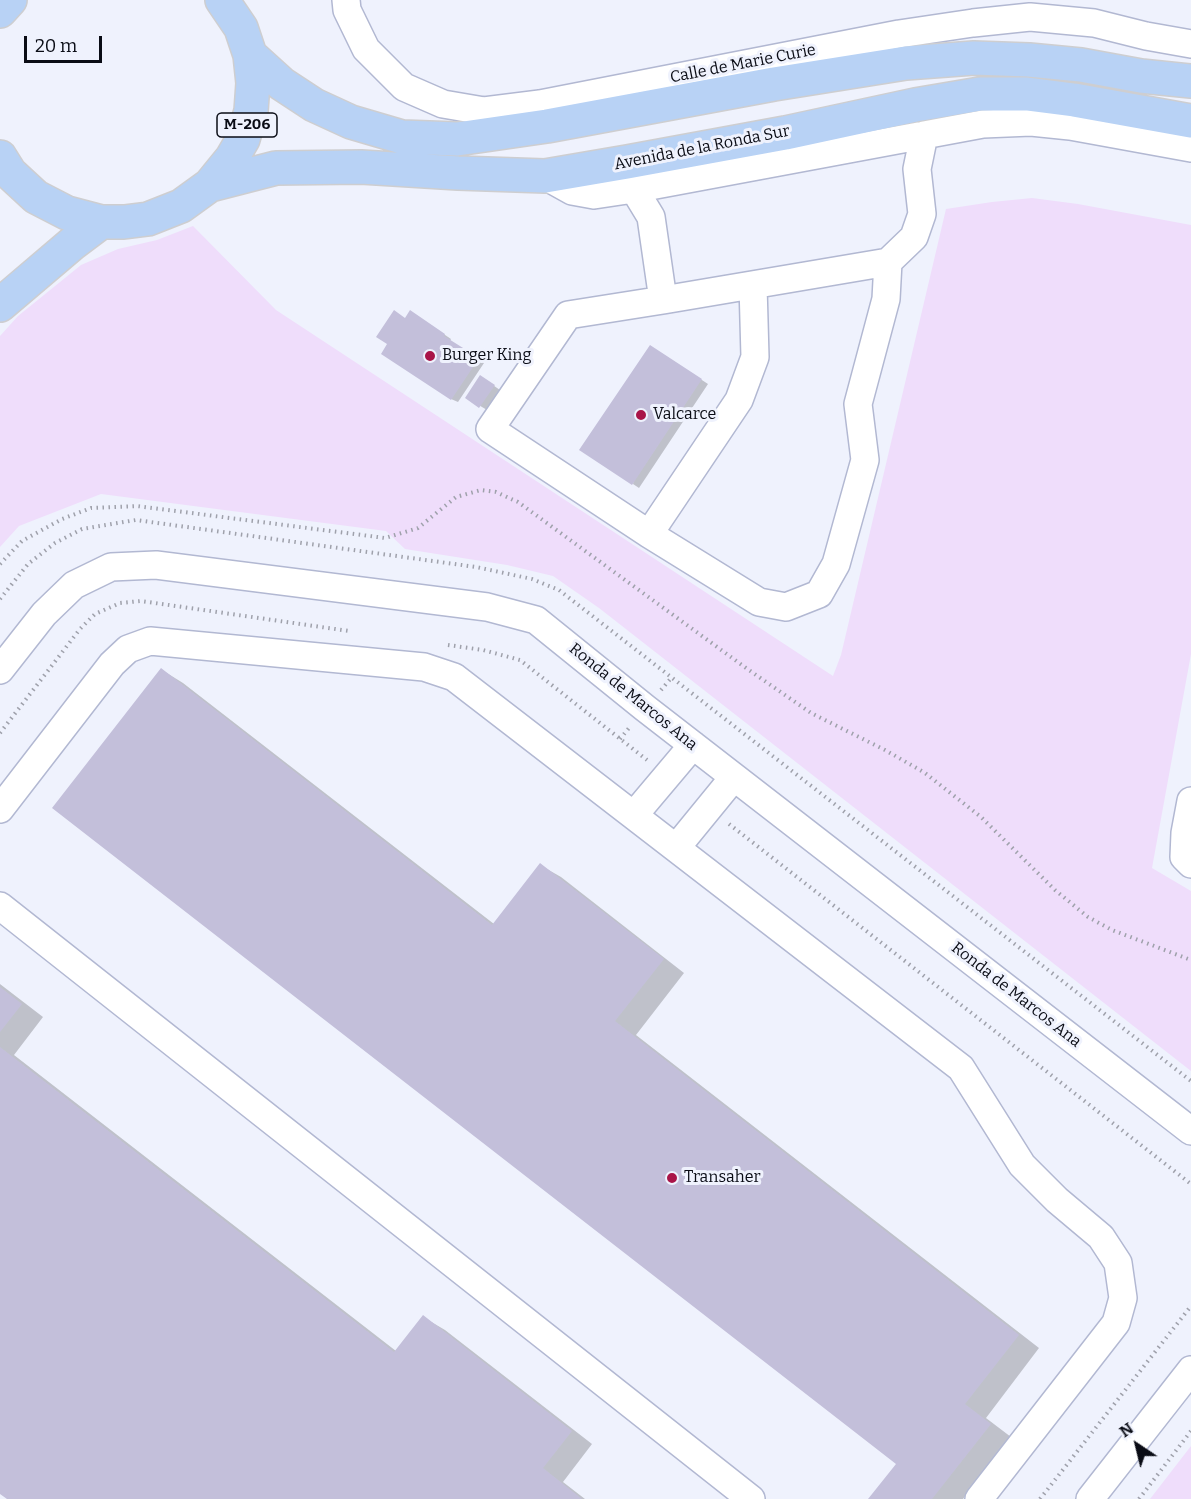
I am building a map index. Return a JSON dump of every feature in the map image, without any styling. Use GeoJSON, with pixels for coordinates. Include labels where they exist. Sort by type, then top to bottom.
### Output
{"type":"FeatureCollection","features":[{"type":"Feature","properties":{"kind":"main road"},"geometry":{"type":"LineString","coordinates":[[0,11],[10,0]]}},
{"type":"Feature","properties":{"kind":"main road","name":"M-206"},"geometry":{"type":"LineString","coordinates":[[0,157],[10,173],[36,197],[67,213],[102,222],[124,222],[148,219],[181,206],[210,185],[232,158],[243,139],[251,111],[253,83],[247,28],[222,0]]}},
{"type":"Feature","properties":{"kind":"main road"},"geometry":{"type":"LineString","coordinates":[[247,28],[282,84],[314,105],[351,122],[402,137],[457,139],[547,126],[774,84],[906,63],[974,58],[1081,65],[1141,76],[1191,81]]}},
{"type":"Feature","properties":{"kind":"main road","name":"Avenida de la Ronda Sur"},"geometry":{"type":"LineString","coordinates":[[210,185],[276,168],[361,167],[458,174],[545,176],[785,133],[915,105],[980,94],[1027,94],[1074,100],[1191,122]]}},
{"type":"Feature","properties":{"kind":"main road"},"geometry":{"type":"LineString","coordinates":[[0,305],[64,250],[102,222]]}},
{"type":"Feature","properties":{"kind":"street","name":"Calle de Marie Curie"},"geometry":{"type":"LineString","coordinates":[[346,0],[347,10],[366,49],[404,87],[443,104],[484,111],[540,104],[900,33],[1030,17],[1094,23],[1191,44]]}},
{"type":"Feature","properties":{"kind":"street"},"geometry":{"type":"LineString","coordinates":[[545,176],[572,191],[594,195],[983,124],[1031,122],[1070,126],[1191,148]]}},
{"type":"Feature","properties":{"kind":"street"},"geometry":{"type":"LineString","coordinates":[[888,262],[886,299],[858,404],[865,460],[836,564],[819,594],[786,607],[759,602],[649,534],[490,429],[568,315],[888,262],[914,237],[922,214],[917,169],[924,135]]}},
{"type":"Feature","properties":{"kind":"street"},"geometry":{"type":"LineString","coordinates":[[634,189],[651,217],[663,300]]}},
{"type":"Feature","properties":{"kind":"street"},"geometry":{"type":"LineString","coordinates":[[649,534],[739,400],[755,357],[753,285]]}},
{"type":"Feature","properties":{"kind":"street","name":"Ronda de Marcos Ana"},"geometry":{"type":"LineString","coordinates":[[0,670],[44,614],[74,585],[111,567],[156,566],[487,607],[537,620],[693,745],[1191,1131]]}},
{"type":"Feature","properties":{"kind":"street"},"geometry":{"type":"LineString","coordinates":[[0,809],[112,664],[128,649],[150,641],[424,668],[454,677],[961,1068],[1022,1165],[1057,1200],[1101,1237],[1118,1263],[1123,1298],[1116,1323],[980,1499]]}},
{"type":"Feature","properties":{"kind":"street"},"geometry":{"type":"LineString","coordinates":[[634,815],[693,745]]}},
{"type":"Feature","properties":{"kind":"street"},"geometry":{"type":"LineString","coordinates":[[676,848],[734,777]]}},
{"type":"Feature","properties":{"kind":"street"},"geometry":{"type":"LineString","coordinates":[[1191,801],[1185,833],[1184,857],[1191,864]]}},
{"type":"Feature","properties":{"kind":"street"},"geometry":{"type":"LineString","coordinates":[[0,906],[751,1499]]}},
{"type":"Feature","properties":{"kind":"street"},"geometry":{"type":"LineString","coordinates":[[1090,1499],[1191,1370]]}},
{"type":"Feature","properties":{"kind":"path"},"geometry":{"type":"LineString","coordinates":[[1040,1499],[1191,1306]]}},
{"type":"Feature","properties":{"kind":"path"},"geometry":{"type":"LineString","coordinates":[[1138,1499],[1191,1431]]}},
{"type":"Feature","properties":{"kind":"shaded area"},"geometry":{"type":"Polygon","coordinates":[[[1032,198],[1191,225],[1191,654],[1152,868],[1191,891],[1191,1071],[599,608],[553,576],[507,565],[405,549],[386,531],[101,494],[19,526],[0,547],[0,336],[18,316],[81,265],[118,249],[157,240],[193,226],[276,310],[833,676],[841,655],[946,209],[1032,198]]]}},
{"type":"Feature","properties":{"kind":"shaded area"},"geometry":{"type":"Polygon","coordinates":[[[1191,1446],[1191,1499],[1150,1499],[1191,1446]]]}},
{"type":"Feature","properties":{"kind":"building","name":"Burger King"},"geometry":{"type":"Polygon","coordinates":[[[394,310],[405,318],[410,310],[445,334],[444,336],[479,358],[451,400],[381,354],[387,344],[376,337],[394,310]]]}},
{"type":"Feature","properties":{"kind":"building","name":"Valcarce"},"geometry":{"type":"Polygon","coordinates":[[[650,345],[702,379],[632,485],[579,450],[650,345]]]}},
{"type":"Feature","properties":{"kind":"building"},"geometry":{"type":"Polygon","coordinates":[[[480,375],[495,385],[479,408],[465,398],[480,375]]]}},
{"type":"Feature","properties":{"kind":"building","name":"Transaher"},"geometry":{"type":"Polygon","coordinates":[[[161,668],[492,925],[540,863],[664,959],[615,1021],[1019,1335],[965,1404],[991,1424],[932,1499],[868,1499],[896,1464],[52,808],[161,668]]]}},
{"type":"Feature","properties":{"kind":"building"},"geometry":{"type":"Polygon","coordinates":[[[0,987],[22,1004],[0,1032],[0,987]]]}},
{"type":"Feature","properties":{"kind":"building"},"geometry":{"type":"Polygon","coordinates":[[[0,1047],[394,1352],[423,1315],[572,1431],[543,1468],[582,1499],[7,1499],[0,1494],[0,1047]]]}},
{"type":"Feature","properties":{"kind":"place","name":"Burger King"},"geometry":{"type":"Point","coordinates":[430,356]}},
{"type":"Feature","properties":{"kind":"place","name":"Valcarce"},"geometry":{"type":"Point","coordinates":[641,415]}},
{"type":"Feature","properties":{"kind":"place","name":"Transaher"},"geometry":{"type":"Point","coordinates":[672,1178]}}]}
